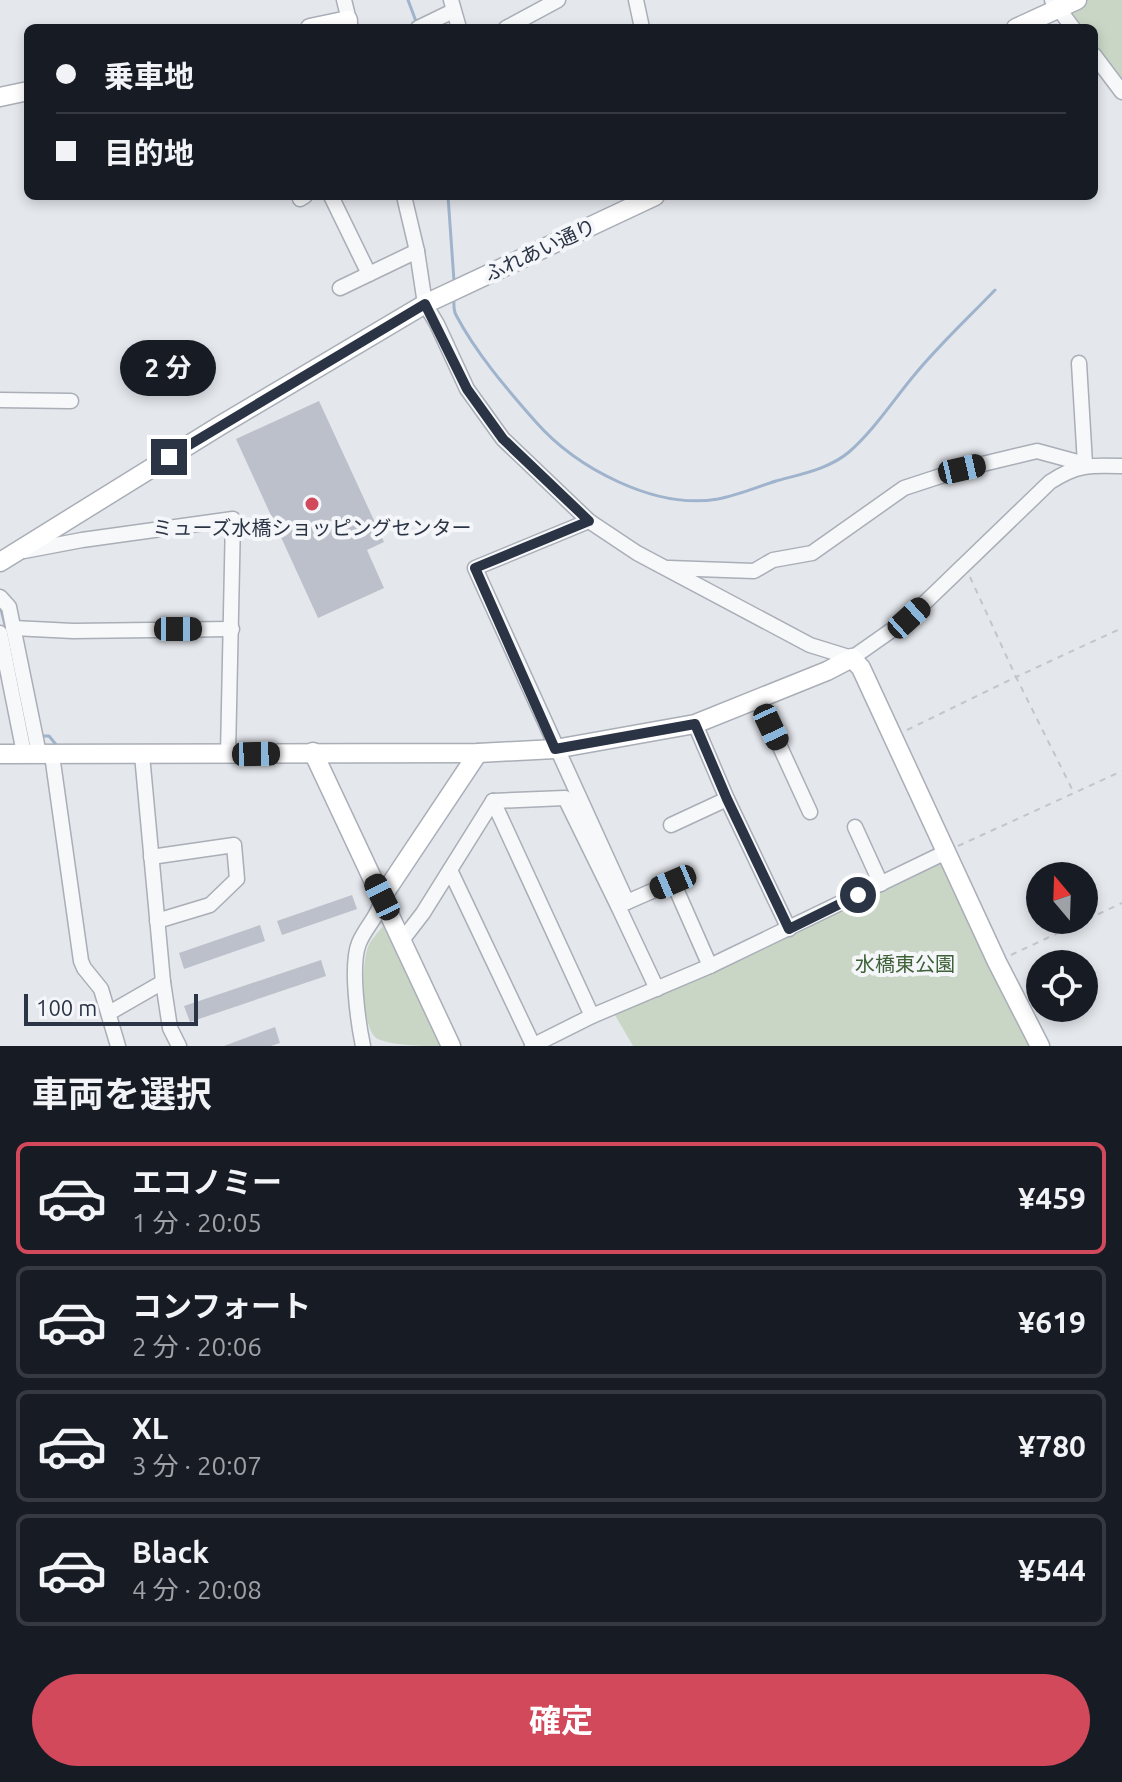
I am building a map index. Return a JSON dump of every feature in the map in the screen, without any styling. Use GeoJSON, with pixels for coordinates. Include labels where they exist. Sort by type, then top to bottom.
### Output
{"type":"FeatureCollection","features":[{"type":"Feature","properties":{"kind":"street"},"geometry":{"type":"LineString","coordinates":[[344,0],[350,24]]}},
{"type":"Feature","properties":{"kind":"street"},"geometry":{"type":"LineString","coordinates":[[513,24],[558,0]]}},
{"type":"Feature","properties":{"kind":"street"},"geometry":{"type":"LineString","coordinates":[[636,0],[641,24]]}},
{"type":"Feature","properties":{"kind":"street"},"geometry":{"type":"LineString","coordinates":[[1024,24],[1063,3],[1071,24]]}},
{"type":"Feature","properties":{"kind":"street"},"geometry":{"type":"LineString","coordinates":[[424,24],[452,6]]}},
{"type":"Feature","properties":{"kind":"street"},"geometry":{"type":"LineString","coordinates":[[1098,60],[1122,92]]}},
{"type":"Feature","properties":{"kind":"street"},"geometry":{"type":"LineString","coordinates":[[0,97],[24,92]]}},
{"type":"Feature","properties":{"kind":"street"},"geometry":{"type":"LineString","coordinates":[[333,200],[369,274]]}},
{"type":"Feature","properties":{"kind":"street"},"geometry":{"type":"LineString","coordinates":[[405,200],[425,304],[467,389],[503,439],[589,521],[637,553],[810,645],[852,658],[861,668],[997,962],[1040,1046]]}},
{"type":"Feature","properties":{"kind":"street","name":"ふれあい通り"},"geometry":{"type":"LineString","coordinates":[[7,558],[221,425],[425,304],[646,200]]}},
{"type":"Feature","properties":{"kind":"street"},"geometry":{"type":"LineString","coordinates":[[340,288],[417,251]]}},
{"type":"Feature","properties":{"kind":"street"},"geometry":{"type":"LineString","coordinates":[[1079,363],[1085,464]]}},
{"type":"Feature","properties":{"kind":"street"},"geometry":{"type":"LineString","coordinates":[[0,400],[71,401]]}},
{"type":"Feature","properties":{"kind":"street"},"geometry":{"type":"LineString","coordinates":[[665,567],[754,571],[773,560],[812,553],[904,488],[962,469],[1037,451],[1085,464],[1122,466]]}},
{"type":"Feature","properties":{"kind":"street"},"geometry":{"type":"LineString","coordinates":[[0,754],[478,753],[555,749],[695,724],[852,658],[909,618],[1050,482],[1085,464]]}},
{"type":"Feature","properties":{"kind":"street"},"geometry":{"type":"LineString","coordinates":[[7,558],[82,540],[233,519],[228,754]]}},
{"type":"Feature","properties":{"kind":"street"},"geometry":{"type":"LineString","coordinates":[[589,521],[475,568],[657,989]]}},
{"type":"Feature","properties":{"kind":"street"},"geometry":{"type":"LineString","coordinates":[[0,597],[9,607],[4,672],[38,754]]}},
{"type":"Feature","properties":{"kind":"street"},"geometry":{"type":"LineString","coordinates":[[7,630],[232,629]]}},
{"type":"Feature","properties":{"kind":"street"},"geometry":{"type":"LineString","coordinates":[[7,630],[38,754],[81,961],[101,989],[118,1046]]}},
{"type":"Feature","properties":{"kind":"street"},"geometry":{"type":"LineString","coordinates":[[758,699],[810,812]]}},
{"type":"Feature","properties":{"kind":"street"},"geometry":{"type":"LineString","coordinates":[[695,724],[789,929]]}},
{"type":"Feature","properties":{"kind":"street"},"geometry":{"type":"LineString","coordinates":[[313,752],[451,1046]]}},
{"type":"Feature","properties":{"kind":"street"},"geometry":{"type":"LineString","coordinates":[[363,1046],[356,997],[357,947],[371,922],[380,913],[382,897],[478,753]]}},
{"type":"Feature","properties":{"kind":"street"},"geometry":{"type":"LineString","coordinates":[[142,755],[163,982],[170,1028],[179,1046]]}},
{"type":"Feature","properties":{"kind":"street"},"geometry":{"type":"LineString","coordinates":[[493,801],[565,798],[622,904]]}},
{"type":"Feature","properties":{"kind":"street"},"geometry":{"type":"LineString","coordinates":[[671,825],[727,799]]}},
{"type":"Feature","properties":{"kind":"street"},"geometry":{"type":"LineString","coordinates":[[403,939],[493,801]]}},
{"type":"Feature","properties":{"kind":"street"},"geometry":{"type":"LineString","coordinates":[[493,801],[592,1016]]}},
{"type":"Feature","properties":{"kind":"street"},"geometry":{"type":"LineString","coordinates":[[855,827],[881,884]]}},
{"type":"Feature","properties":{"kind":"street"},"geometry":{"type":"LineString","coordinates":[[151,857],[234,845],[237,879],[210,905],[157,921]]}},
{"type":"Feature","properties":{"kind":"street"},"geometry":{"type":"LineString","coordinates":[[450,870],[532,1046],[592,1016],[789,929],[946,852]]}},
{"type":"Feature","properties":{"kind":"street"},"geometry":{"type":"LineString","coordinates":[[622,904],[673,882],[710,966]]}},
{"type":"Feature","properties":{"kind":"street"},"geometry":{"type":"LineString","coordinates":[[109,1013],[163,982]]}},
{"type":"Feature","properties":{"kind":"path"},"geometry":{"type":"LineString","coordinates":[[966,566],[1016,677],[1074,793]]}},
{"type":"Feature","properties":{"kind":"path"},"geometry":{"type":"LineString","coordinates":[[893,737],[1122,628]]}},
{"type":"Feature","properties":{"kind":"path"},"geometry":{"type":"LineString","coordinates":[[946,852],[1122,771]]}},
{"type":"Feature","properties":{"kind":"path"},"geometry":{"type":"LineString","coordinates":[[997,962],[1122,903]]}},
{"type":"Feature","properties":{"kind":"green space"},"geometry":{"type":"Polygon","coordinates":[[[1061,0],[1122,0],[1122,79],[1098,48],[1098,24],[1080,24],[1061,0]]]}},
{"type":"Feature","properties":{"kind":"green space","name":"水橋東公園"},"geometry":{"type":"Polygon","coordinates":[[[946,852],[1035,1046],[633,1046],[615,1015],[946,852]]]}},
{"type":"Feature","properties":{"kind":"green space"},"geometry":{"type":"Polygon","coordinates":[[[383,926],[443,1046],[390,1043],[376,1038],[371,1031],[365,1008],[364,967],[369,944],[383,926]]]}},
{"type":"Feature","properties":{"kind":"building"},"geometry":{"type":"Polygon","coordinates":[[[319,401],[384,542],[367,550],[384,588],[318,618],[236,439],[319,401]]]}},
{"type":"Feature","properties":{"kind":"building"},"geometry":{"type":"Polygon","coordinates":[[[352,895],[357,909],[282,935],[277,921],[352,895]]]}},
{"type":"Feature","properties":{"kind":"building"},"geometry":{"type":"Polygon","coordinates":[[[260,925],[265,941],[184,969],[179,953],[260,925]]]}},
{"type":"Feature","properties":{"kind":"building"},"geometry":{"type":"Polygon","coordinates":[[[321,960],[326,976],[190,1022],[184,1006],[321,960]]]}},
{"type":"Feature","properties":{"kind":"building"},"geometry":{"type":"Polygon","coordinates":[[[275,1027],[280,1043],[271,1046],[224,1046],[275,1027]]]}},
{"type":"Feature","properties":{"kind":"waterway"},"geometry":{"type":"LineString","coordinates":[[408,0],[417,24]]}},
{"type":"Feature","properties":{"kind":"waterway"},"geometry":{"type":"LineString","coordinates":[[448,200],[454,281]]}},
{"type":"Feature","properties":{"kind":"waterway"},"geometry":{"type":"LineString","coordinates":[[454,297],[455,313],[473,343],[513,396],[552,438],[572,455],[618,482],[643,492],[694,501],[733,495],[814,470],[841,458],[867,434],[925,362],[995,290]]}},
{"type":"Feature","properties":{"kind":"waterway"},"geometry":{"type":"LineString","coordinates":[[0,605],[7,633]]}},
{"type":"Feature","properties":{"kind":"waterway"},"geometry":{"type":"LineString","coordinates":[[16,676],[22,704]]}},
{"type":"Feature","properties":{"kind":"waterway"},"geometry":{"type":"LineString","coordinates":[[39,736],[49,736],[58,747]]}},
{"type":"Feature","properties":{"kind":"place","name":"ミューズ水橋ショッピングセンター"},"geometry":{"type":"Point","coordinates":[312,504]}},
{"type":"Feature","properties":{"kind":"route"},"geometry":{"type":"LineString","coordinates":[[169,457],[425,304],[467,389],[503,439],[589,521],[475,568],[555,749],[695,724],[789,929],[858,895]]}}]}
